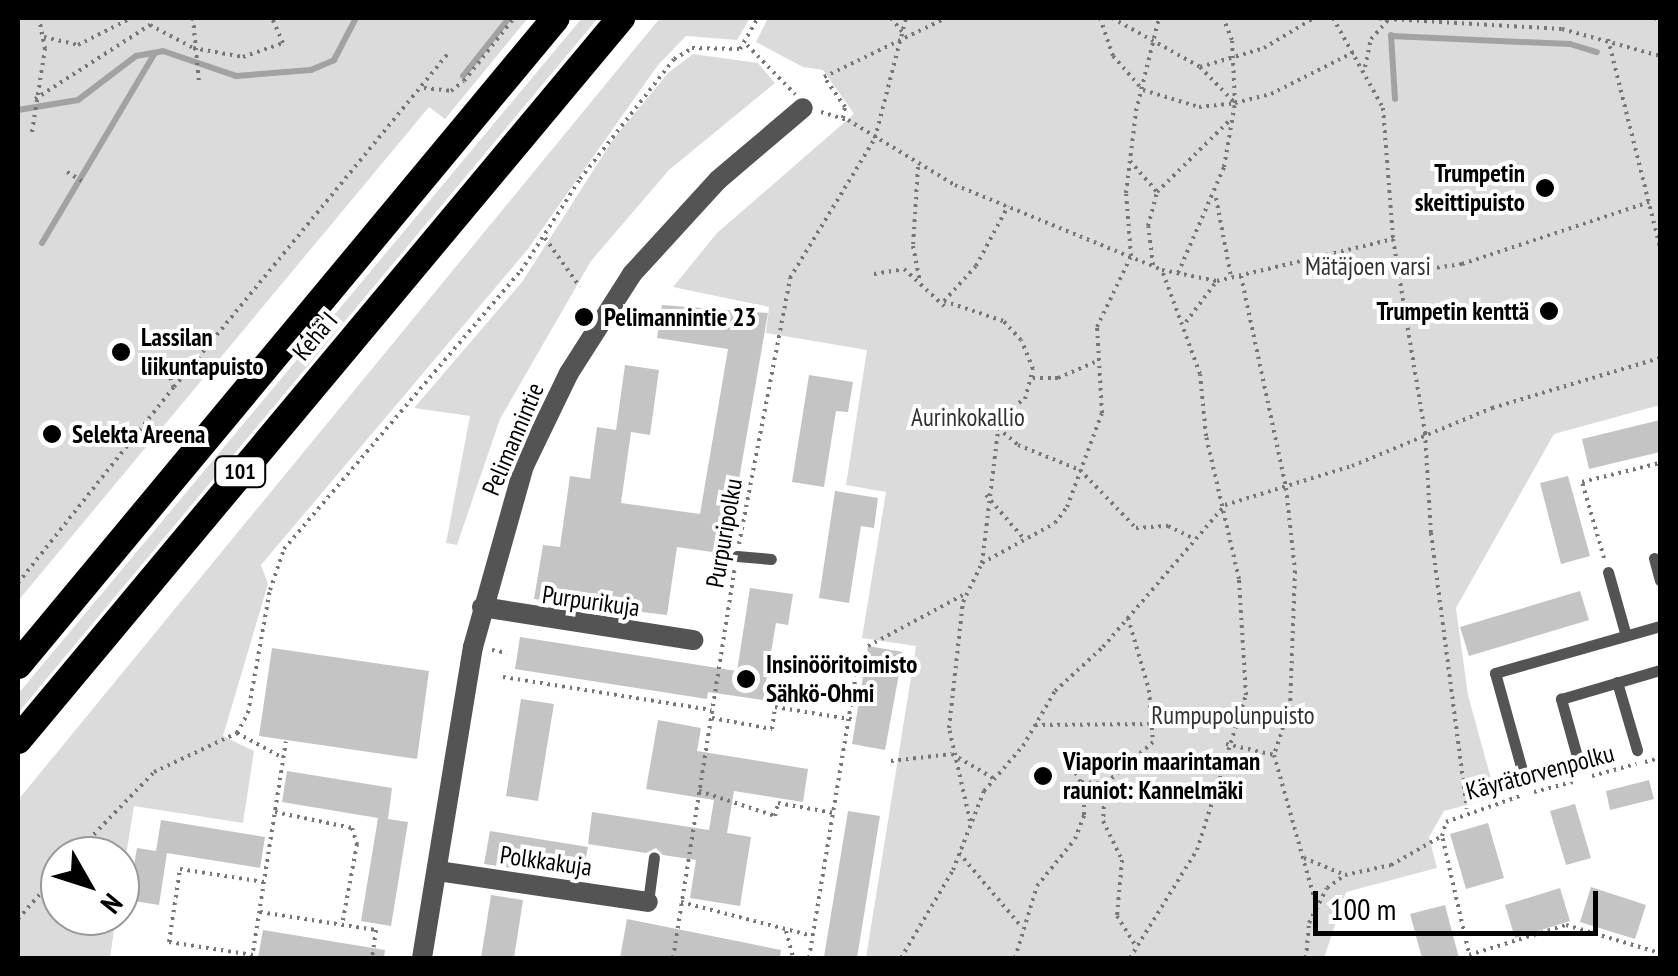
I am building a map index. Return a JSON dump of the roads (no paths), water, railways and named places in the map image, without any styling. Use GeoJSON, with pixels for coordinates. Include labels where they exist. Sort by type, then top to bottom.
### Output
{"type":"FeatureCollection","features":[{"type":"Feature","properties":{"kind":"highway","name":"Kehä I"},"geometry":{"type":"LineString","coordinates":[[18,665],[556,18]]}},
{"type":"Feature","properties":{"kind":"highway","name":"Kehä I"},"geometry":{"type":"LineString","coordinates":[[18,740],[621,18]]}},
{"type":"Feature","properties":{"kind":"street","name":"Pelimannintie"},"geometry":{"type":"LineString","coordinates":[[422,958],[482,607],[524,466],[591,335],[676,222],[803,108]]}},
{"type":"Feature","properties":{"kind":"street","name":"Purpurikuja"},"geometry":{"type":"LineString","coordinates":[[482,607],[693,640]]}},
{"type":"Feature","properties":{"kind":"street","name":"Polkkakuja"},"geometry":{"type":"LineString","coordinates":[[438,870],[648,902]]}},
{"type":"Feature","properties":{"kind":"lane"},"geometry":{"type":"LineString","coordinates":[[737,556],[771,560]]}},
{"type":"Feature","properties":{"kind":"lane"},"geometry":{"type":"LineString","coordinates":[[1654,558],[1660,580]]}},
{"type":"Feature","properties":{"kind":"lane"},"geometry":{"type":"LineString","coordinates":[[1608,572],[1626,636]]}},
{"type":"Feature","properties":{"kind":"lane"},"geometry":{"type":"LineString","coordinates":[[1526,782],[1495,673],[1660,626]]}},
{"type":"Feature","properties":{"kind":"lane"},"geometry":{"type":"LineString","coordinates":[[1580,767],[1561,699],[1660,670]]}},
{"type":"Feature","properties":{"kind":"lane"},"geometry":{"type":"LineString","coordinates":[[1618,682],[1637,750]]}},
{"type":"Feature","properties":{"kind":"lane"},"geometry":{"type":"LineString","coordinates":[[648,902],[654,857]]}},
{"type":"Feature","properties":{"kind":"waterway"},"geometry":{"type":"LineString","coordinates":[[18,110],[78,100],[136,56],[163,51],[236,76],[311,70],[334,60],[356,18]]}},
{"type":"Feature","properties":{"kind":"waterway"},"geometry":{"type":"LineString","coordinates":[[463,76],[509,18]]}},
{"type":"Feature","properties":{"kind":"waterway"},"geometry":{"type":"LineString","coordinates":[[1391,35],[1395,99]]}},
{"type":"Feature","properties":{"kind":"waterway"},"geometry":{"type":"LineString","coordinates":[[1391,36],[1570,44],[1597,52]]}},
{"type":"Feature","properties":{"kind":"waterway"},"geometry":{"type":"LineString","coordinates":[[42,243],[155,53]]}},
{"type":"Feature","properties":{"kind":"place","name":"Trumpetin skeittipuisto"},"geometry":{"type":"Point","coordinates":[1545,188]}},
{"type":"Feature","properties":{"kind":"place","name":"Trumpetin kenttä"},"geometry":{"type":"Point","coordinates":[1549,311]}},
{"type":"Feature","properties":{"kind":"place","name":"Pelimannintie 23"},"geometry":{"type":"Point","coordinates":[584,317]}},
{"type":"Feature","properties":{"kind":"place","name":"Lassilan liikuntapuisto"},"geometry":{"type":"Point","coordinates":[121,352]}},
{"type":"Feature","properties":{"kind":"place","name":"Selekta Areena"},"geometry":{"type":"Point","coordinates":[52,434]}},
{"type":"Feature","properties":{"kind":"place","name":"Insinööritoimisto Sähkö-Ohmi"},"geometry":{"type":"Point","coordinates":[746,679]}},
{"type":"Feature","properties":{"kind":"place","name":"Viaporin maarintaman rauniot: Kannelmäki"},"geometry":{"type":"Point","coordinates":[1043,776]}},
{"type":"Feature","properties":{"kind":"park label","name":"Mätäjoen varsi"},"geometry":{"type":"Point","coordinates":[1368,266]}},
{"type":"Feature","properties":{"kind":"park label","name":"Aurinkokallio"},"geometry":{"type":"Point","coordinates":[968,417]}},
{"type":"Feature","properties":{"kind":"park label","name":"Rumpupolunpuisto"},"geometry":{"type":"Point","coordinates":[1233,715]}}]}
